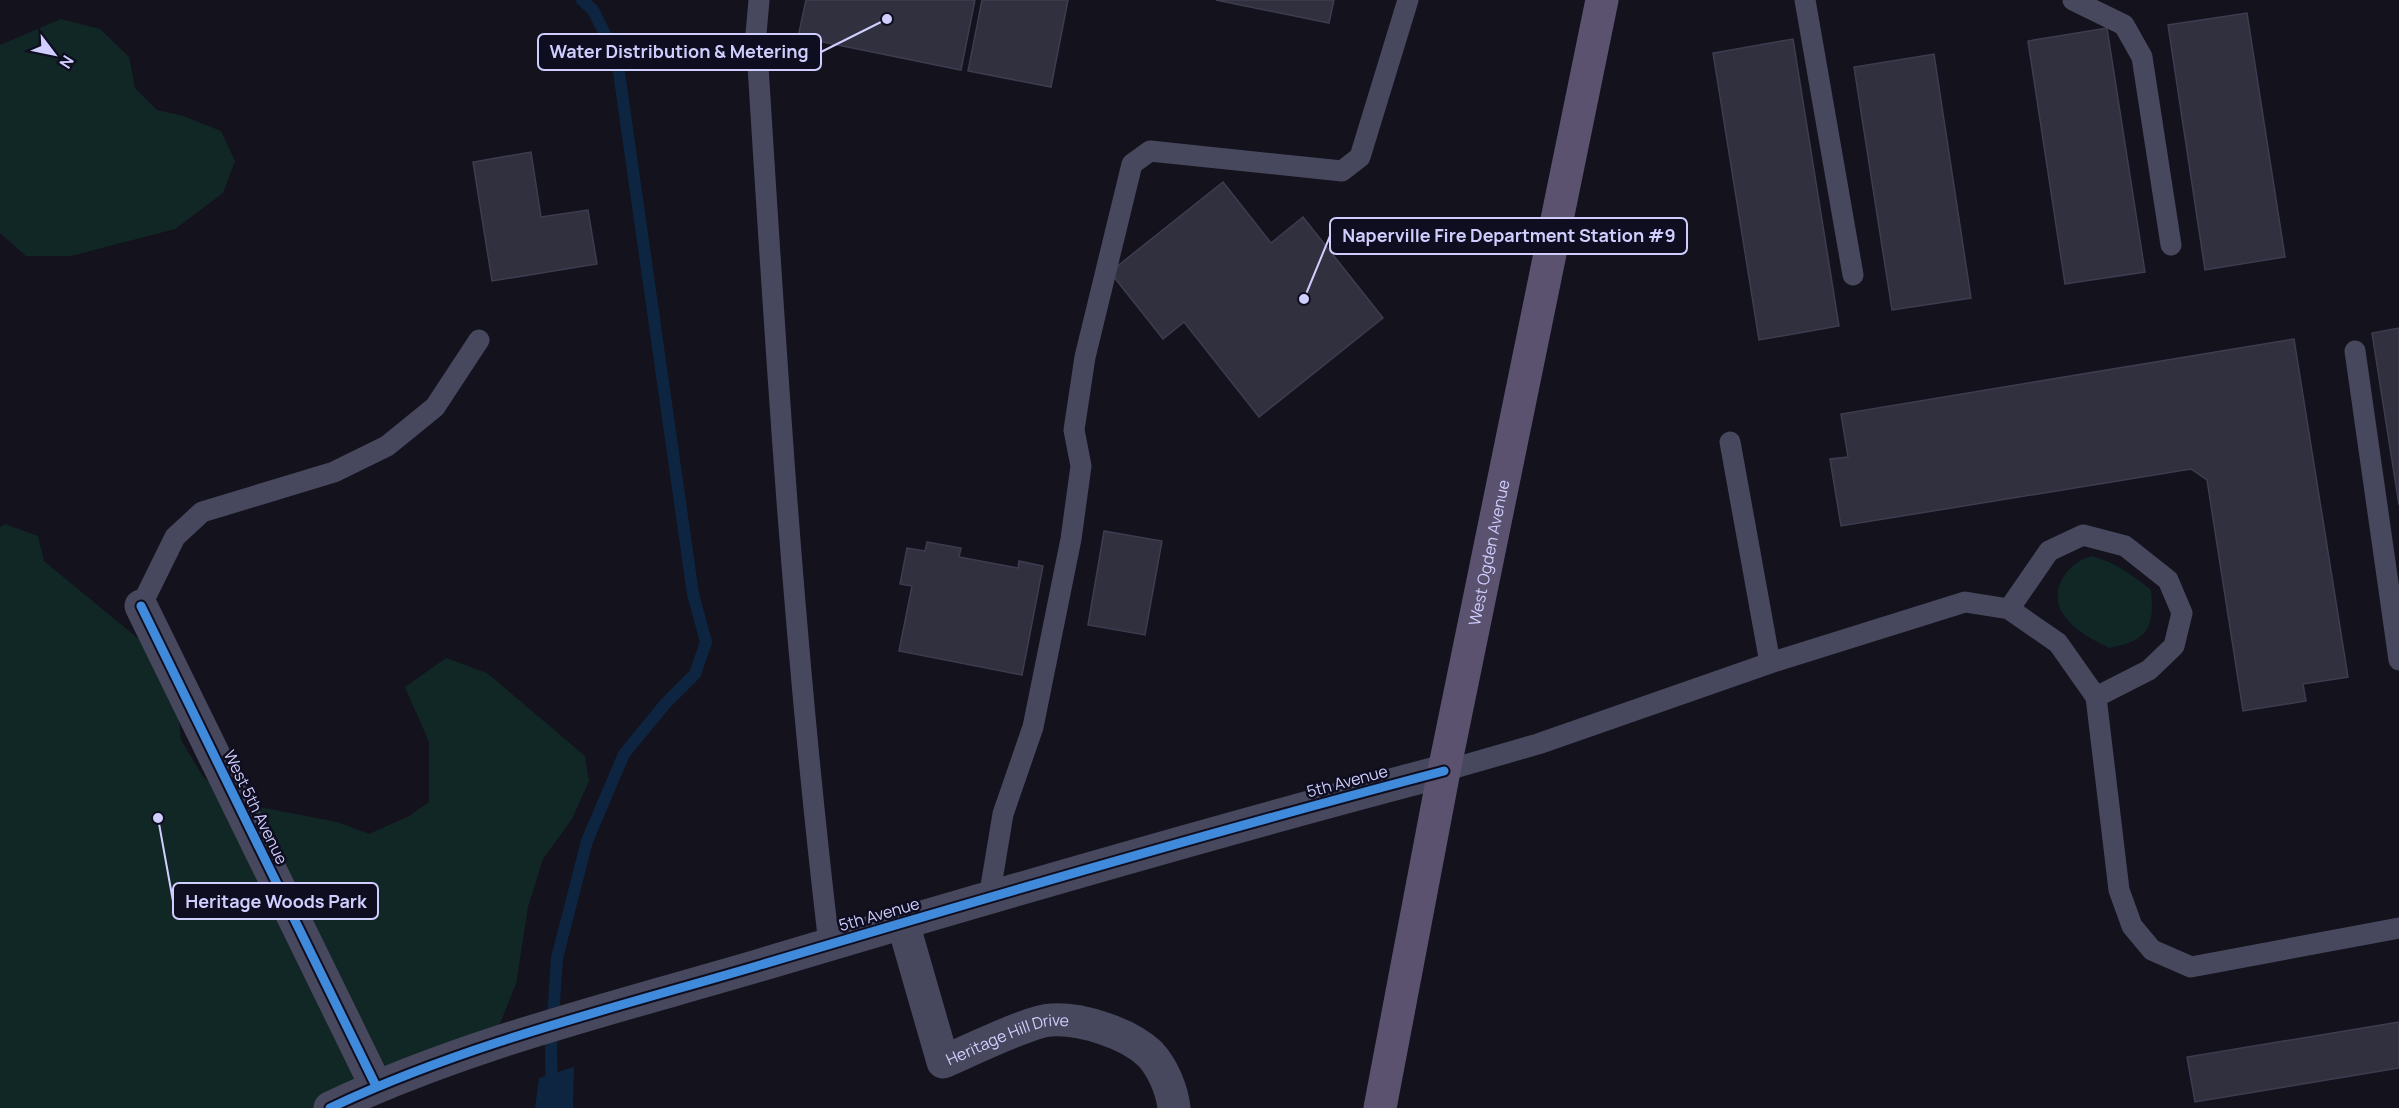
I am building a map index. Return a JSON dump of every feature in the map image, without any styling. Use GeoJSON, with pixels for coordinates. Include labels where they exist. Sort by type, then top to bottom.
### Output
{"type":"FeatureCollection","features":[{"type":"Feature","properties":{"kind":"main road","name":"West Ogden Avenue"},"geometry":{"type":"LineString","coordinates":[[1380,1108],[1444,771],[1602,0]]}},
{"type":"Feature","properties":{"kind":"street","name":"West 5th Avenue"},"geometry":{"type":"LineString","coordinates":[[141,606],[376,1086]]}},
{"type":"Feature","properties":{"kind":"street","name":"5th Avenue"},"geometry":{"type":"LineString","coordinates":[[330,1108],[376,1086],[486,1047],[562,1024],[903,922],[1444,771]]}},
{"type":"Feature","properties":{"kind":"street","name":"Heritage Hill Drive"},"geometry":{"type":"LineString","coordinates":[[903,922],[943,1062],[1049,1020],[1086,1023],[1118,1034],[1150,1054],[1172,1089],[1174,1108]]}},
{"type":"Feature","properties":{"kind":"lane"},"geometry":{"type":"LineString","coordinates":[[759,0],[756,34],[778,384],[808,775],[829,944]]}},
{"type":"Feature","properties":{"kind":"lane"},"geometry":{"type":"LineString","coordinates":[[989,898],[1003,814],[1033,727],[1071,539],[1081,466],[1074,430],[1085,357],[1132,164],[1150,151],[1342,171],[1360,156],[1408,0]]}},
{"type":"Feature","properties":{"kind":"lane"},"geometry":{"type":"LineString","coordinates":[[1805,0],[1853,275]]}},
{"type":"Feature","properties":{"kind":"lane"},"geometry":{"type":"LineString","coordinates":[[2073,0],[2124,25],[2142,57],[2171,245]]}},
{"type":"Feature","properties":{"kind":"lane"},"geometry":{"type":"LineString","coordinates":[[141,606],[175,537],[202,512],[334,472],[387,446],[435,407],[479,340]]}},
{"type":"Feature","properties":{"kind":"lane"},"geometry":{"type":"LineString","coordinates":[[2355,351],[2399,660]]}},
{"type":"Feature","properties":{"kind":"lane"},"geometry":{"type":"LineString","coordinates":[[1730,442],[1770,663]]}},
{"type":"Feature","properties":{"kind":"lane"},"geometry":{"type":"LineString","coordinates":[[2009,609],[2049,551],[2084,535],[2125,546],[2168,580],[2182,613],[2174,646],[2149,670],[2096,697]]}},
{"type":"Feature","properties":{"kind":"lane"},"geometry":{"type":"LineString","coordinates":[[1444,771],[1538,744],[1770,663],[1965,602],[2009,609],[2058,643],[2096,697],[2119,890],[2132,926],[2152,950],[2191,967],[2399,928]]}},
{"type":"Feature","properties":{"kind":"green space"},"geometry":{"type":"Polygon","coordinates":[[[61,19],[100,29],[129,57],[135,88],[157,110],[183,116],[221,131],[235,161],[223,193],[175,229],[71,256],[26,256],[0,233],[0,45],[61,19]]]}},
{"type":"Feature","properties":{"kind":"green space"},"geometry":{"type":"Polygon","coordinates":[[[5,524],[38,536],[44,561],[146,645],[175,682],[181,740],[202,775],[228,801],[337,822],[369,834],[409,816],[429,802],[429,742],[405,687],[446,658],[487,673],[585,756],[589,781],[572,819],[543,859],[528,907],[516,984],[495,1036],[325,1108],[0,1108],[0,527],[5,524]]]}},
{"type":"Feature","properties":{"kind":"green space"},"geometry":{"type":"Polygon","coordinates":[[[2091,556],[2116,565],[2151,590],[2149,624],[2140,637],[2109,648],[2086,635],[2066,618],[2058,599],[2061,581],[2073,566],[2091,556]]]}},
{"type":"Feature","properties":{"kind":"water"},"geometry":{"type":"Polygon","coordinates":[[[574,1067],[573,1108],[535,1108],[539,1078],[574,1067]]]}},
{"type":"Feature","properties":{"kind":"building"},"geometry":{"type":"Polygon","coordinates":[[[806,0],[975,0],[961,70],[798,37],[806,0]]]}},
{"type":"Feature","properties":{"kind":"building"},"geometry":{"type":"Polygon","coordinates":[[[982,0],[1068,0],[1051,87],[968,71],[982,0]]]}},
{"type":"Feature","properties":{"kind":"building"},"geometry":{"type":"Polygon","coordinates":[[[1216,0],[1334,0],[1329,23],[1216,0]]]}},
{"type":"Feature","properties":{"kind":"building"},"geometry":{"type":"Polygon","coordinates":[[[2247,13],[2285,257],[2205,270],[2168,25],[2247,13]]]}},
{"type":"Feature","properties":{"kind":"building"},"geometry":{"type":"Polygon","coordinates":[[[2107,28],[2145,272],[2065,284],[2028,41],[2107,28]]]}},
{"type":"Feature","properties":{"kind":"building"},"geometry":{"type":"Polygon","coordinates":[[[1793,39],[1839,326],[1759,340],[1713,53],[1793,39]]]}},
{"type":"Feature","properties":{"kind":"building"},"geometry":{"type":"Polygon","coordinates":[[[1934,54],[1971,298],[1892,310],[1854,67],[1934,54]]]}},
{"type":"Feature","properties":{"kind":"building"},"geometry":{"type":"Polygon","coordinates":[[[531,152],[541,217],[588,210],[597,264],[492,281],[473,162],[531,152]]]}},
{"type":"Feature","properties":{"kind":"building"},"geometry":{"type":"Polygon","coordinates":[[[1223,182],[1271,243],[1303,217],[1383,318],[1259,417],[1184,322],[1163,339],[1110,272],[1223,182]]]}},
{"type":"Feature","properties":{"kind":"building"},"geometry":{"type":"Polygon","coordinates":[[[2399,328],[2399,505],[2372,333],[2399,328]]]}},
{"type":"Feature","properties":{"kind":"building"},"geometry":{"type":"Polygon","coordinates":[[[2294,339],[2348,677],[2303,684],[2306,701],[2243,711],[2207,480],[2191,469],[1841,526],[1830,459],[1848,457],[1841,414],[2294,339]]]}},
{"type":"Feature","properties":{"kind":"building"},"geometry":{"type":"Polygon","coordinates":[[[1104,531],[1162,541],[1145,635],[1088,625],[1104,531]]]}},
{"type":"Feature","properties":{"kind":"building"},"geometry":{"type":"Polygon","coordinates":[[[927,542],[961,548],[959,557],[1018,568],[1019,561],[1043,566],[1022,675],[899,651],[912,586],[900,584],[907,548],[925,551],[927,542]]]}},
{"type":"Feature","properties":{"kind":"building"},"geometry":{"type":"Polygon","coordinates":[[[2399,1022],[2399,1068],[2195,1102],[2187,1057],[2399,1022]]]}},
{"type":"Feature","properties":{"kind":"waterway"},"geometry":{"type":"LineString","coordinates":[[552,1108],[551,1048],[557,958],[587,841],[624,754],[665,704],[695,674],[706,642],[693,594],[617,58],[593,10],[582,0]]}},
{"type":"Feature","properties":{"kind":"cycle path"},"geometry":{"type":"LineString","coordinates":[[141,606],[376,1086]]}},
{"type":"Feature","properties":{"kind":"cycle path"},"geometry":{"type":"LineString","coordinates":[[330,1108],[434,1065],[540,1029],[1100,866],[1444,771]]}},
{"type":"Feature","properties":{"kind":"place","name":"Water Distribution & Metering"},"geometry":{"type":"Point","coordinates":[887,19]}},
{"type":"Feature","properties":{"kind":"place","name":"Naperville Fire Department Station #9"},"geometry":{"type":"Point","coordinates":[1304,299]}},
{"type":"Feature","properties":{"kind":"place","name":"Heritage Woods Park"},"geometry":{"type":"Point","coordinates":[158,818]}}]}
